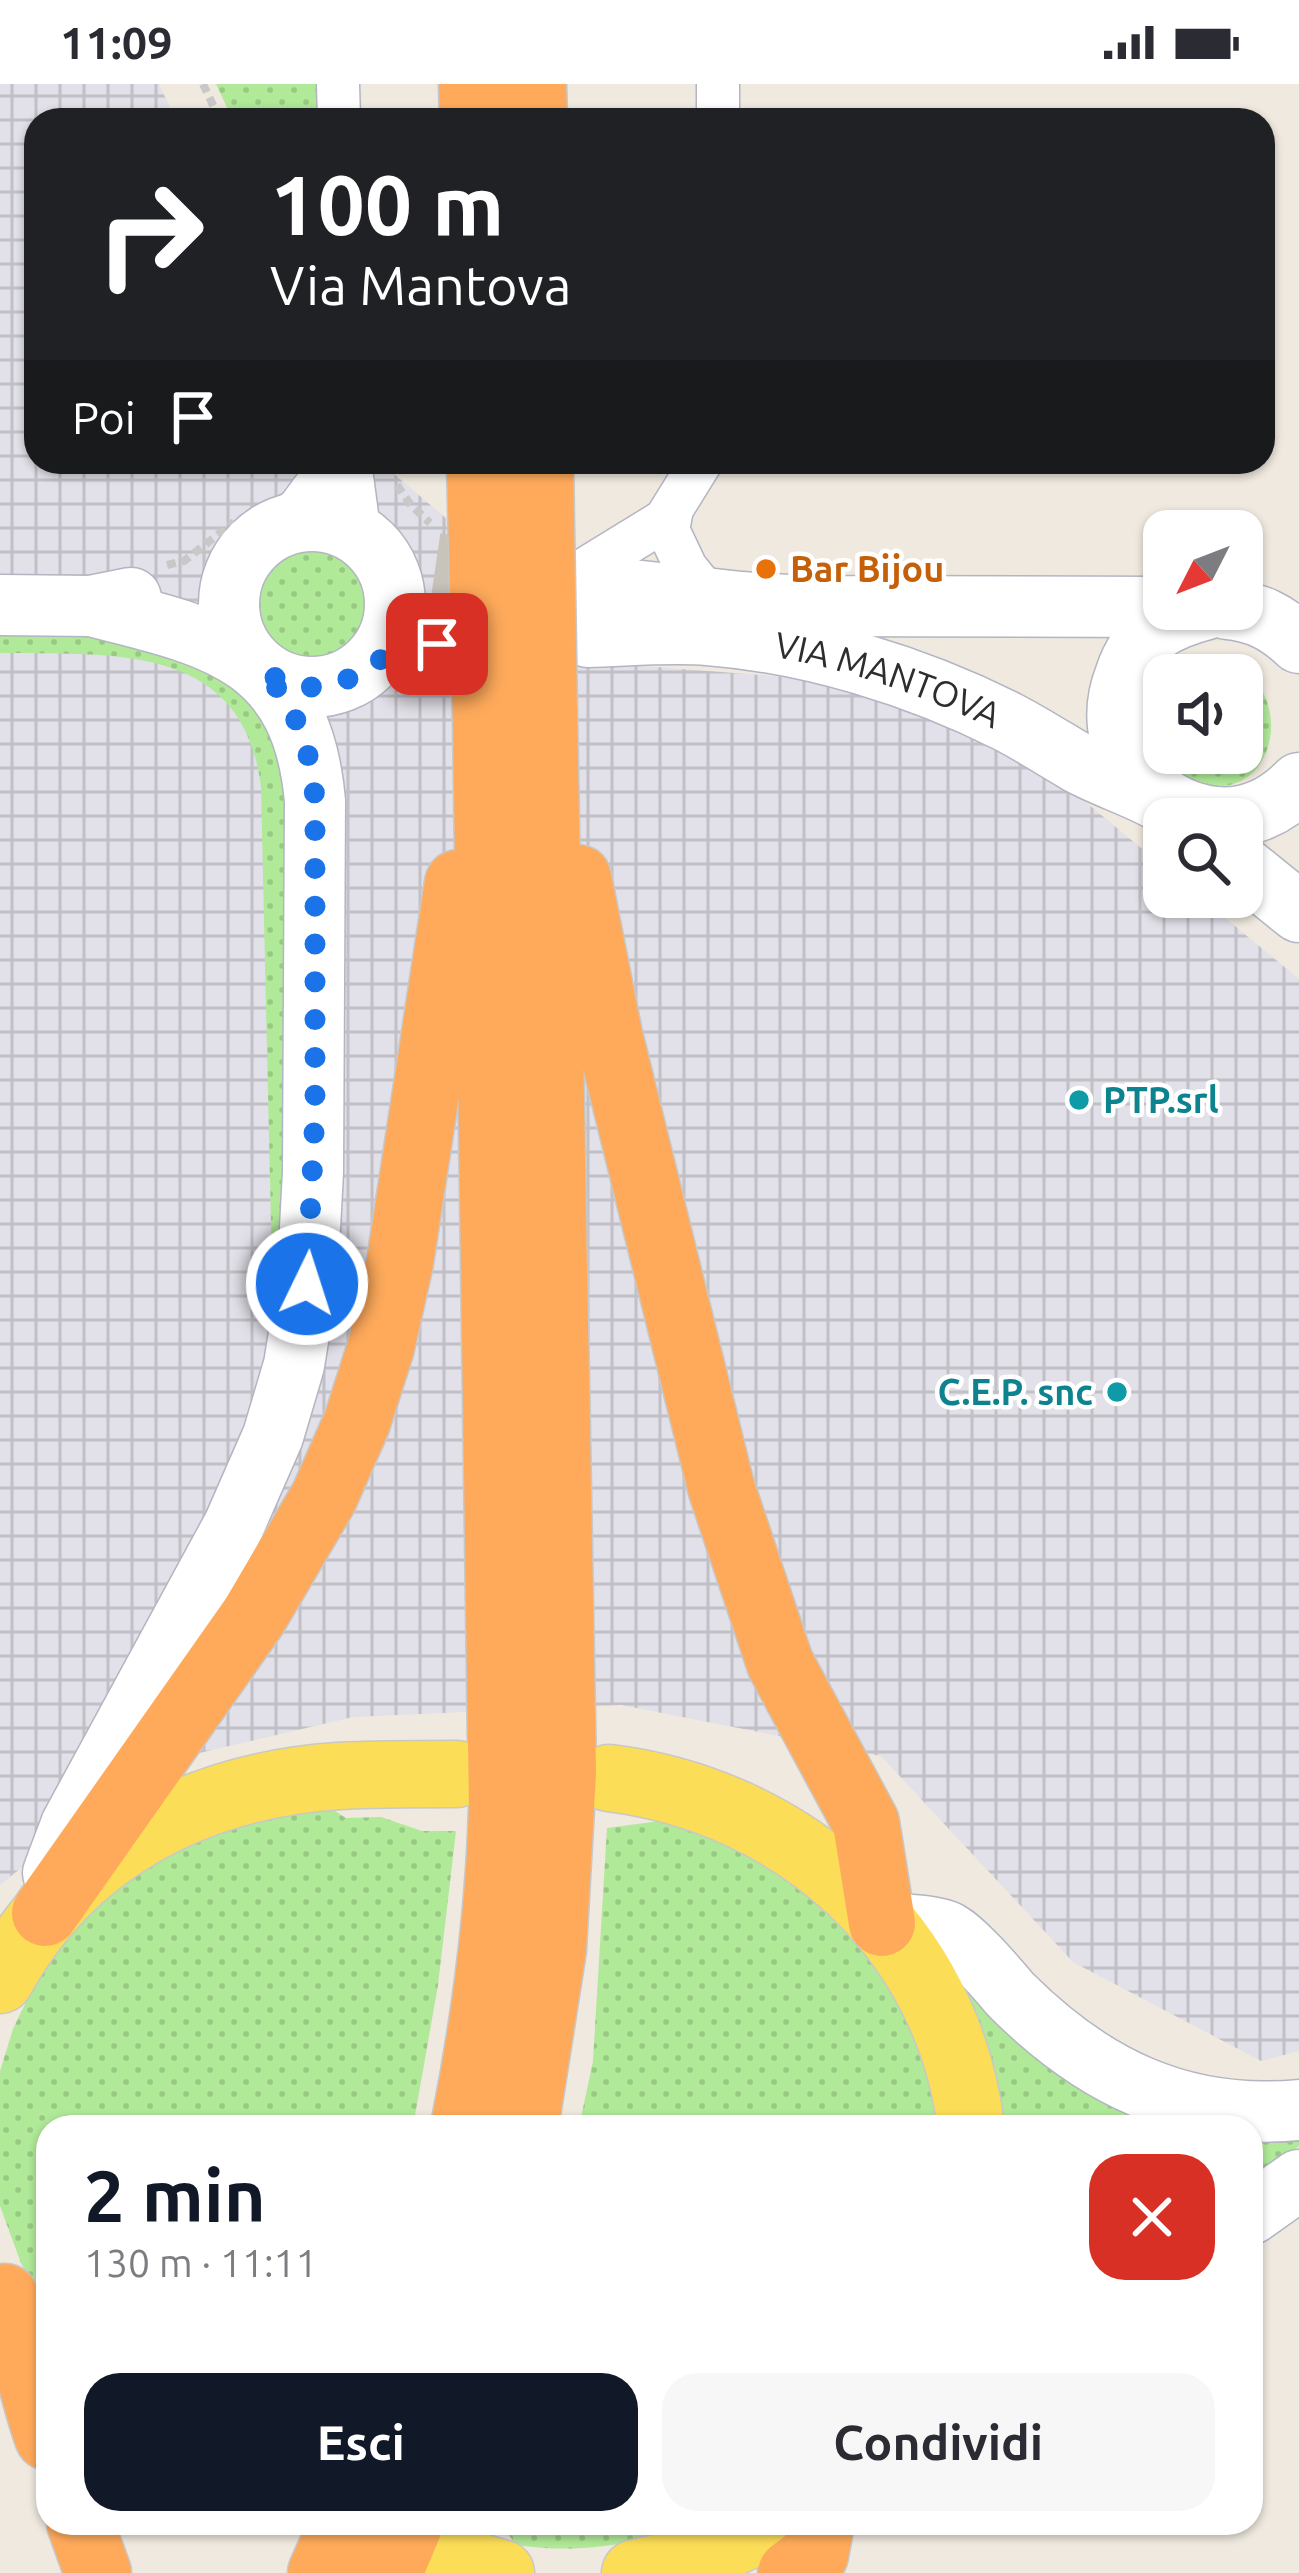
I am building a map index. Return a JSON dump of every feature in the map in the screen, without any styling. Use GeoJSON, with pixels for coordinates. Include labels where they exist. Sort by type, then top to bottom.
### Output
{"type":"FeatureCollection","features":[{"type":"Feature","properties":{"kind":"highway"},"geometry":{"type":"LineString","coordinates":[[482,474],[515,716],[563,1772],[553,1949],[527,2115]]}},
{"type":"Feature","properties":{"kind":"highway"},"geometry":{"type":"LineString","coordinates":[[466,2115],[493,1944],[502,1808],[515,716],[539,474]]}},
{"type":"Feature","properties":{"kind":"highway"},"geometry":{"type":"LineString","coordinates":[[515,716],[609,1035],[722,1487],[780,1664],[866,1823],[882,1923]]}},
{"type":"Feature","properties":{"kind":"highway"},"geometry":{"type":"LineString","coordinates":[[19,1946],[254,1616],[324,1497],[357,1422],[381,1347],[515,716]]}},
{"type":"Feature","properties":{"kind":"highway"},"geometry":{"type":"LineString","coordinates":[[2,2291],[22,2341],[36,2405]]}},
{"type":"Feature","properties":{"kind":"highway"},"geometry":{"type":"LineString","coordinates":[[84,2535],[98,2573]]}},
{"type":"Feature","properties":{"kind":"highway"},"geometry":{"type":"LineString","coordinates":[[321,2573],[338,2535]]}},
{"type":"Feature","properties":{"kind":"highway"},"geometry":{"type":"LineString","coordinates":[[791,2573],[815,2555],[819,2535]]}},
{"type":"Feature","properties":{"kind":"main road"},"geometry":{"type":"LineString","coordinates":[[0,605],[91,606],[185,588],[212,575],[255,531],[296,522],[336,524],[402,555],[435,546]]}},
{"type":"Feature","properties":{"kind":"main road"},"geometry":{"type":"LineString","coordinates":[[19,1946],[44,1904],[71,1825],[250,1491],[281,1413],[299,1341],[310,1250],[315,1112],[315,800],[301,727],[284,695],[242,650],[229,610],[231,583],[255,531]]}},
{"type":"Feature","properties":{"kind":"main road"},"geometry":{"type":"LineString","coordinates":[[360,537],[386,567],[394,597],[390,633],[366,668]]}},
{"type":"Feature","properties":{"kind":"main road","name":"VIA MANTOVA"},"geometry":{"type":"LineString","coordinates":[[588,597],[838,606],[1143,608]]}},
{"type":"Feature","properties":{"kind":"main road","name":"VIA MANTOVA"},"geometry":{"type":"LineString","coordinates":[[588,597],[712,635],[853,663],[981,709],[1149,798]]}},
{"type":"Feature","properties":{"kind":"main road"},"geometry":{"type":"LineString","coordinates":[[91,606],[164,624],[209,641],[286,683],[314,688],[342,682],[394,653],[437,644]]}},
{"type":"Feature","properties":{"kind":"main road"},"geometry":{"type":"LineString","coordinates":[[1263,618],[1279,624],[1299,643]]}},
{"type":"Feature","properties":{"kind":"main road"},"geometry":{"type":"LineString","coordinates":[[1158,630],[1131,658],[1119,688],[1117,722],[1125,754],[1142,782],[1161,798]]}},
{"type":"Feature","properties":{"kind":"main road","name":"VIA MANTOVA"},"geometry":{"type":"LineString","coordinates":[[1263,809],[1299,783]]}},
{"type":"Feature","properties":{"kind":"main road"},"geometry":{"type":"LineString","coordinates":[[1263,883],[1299,912]]}},
{"type":"Feature","properties":{"kind":"main road"},"geometry":{"type":"LineString","coordinates":[[19,1946],[95,1862],[168,1817],[257,1788],[334,1776],[458,1774]]}},
{"type":"Feature","properties":{"kind":"main road"},"geometry":{"type":"LineString","coordinates":[[609,1778],[701,1798],[770,1828],[828,1867],[882,1923],[922,1978],[961,2073],[969,2115]]}},
{"type":"Feature","properties":{"kind":"main road"},"geometry":{"type":"LineString","coordinates":[[882,1923],[950,1931],[1057,2038],[1136,2086],[1221,2110],[1299,2110]]}},
{"type":"Feature","properties":{"kind":"main road"},"geometry":{"type":"LineString","coordinates":[[1263,2206],[1299,2180]]}},
{"type":"Feature","properties":{"kind":"main road"},"geometry":{"type":"LineString","coordinates":[[2,2291],[36,2343]]}},
{"type":"Feature","properties":{"kind":"main road"},"geometry":{"type":"LineString","coordinates":[[635,2573],[696,2558],[748,2535]]}},
{"type":"Feature","properties":{"kind":"street"},"geometry":{"type":"LineString","coordinates":[[255,531],[298,508],[324,474]]}},
{"type":"Feature","properties":{"kind":"street"},"geometry":{"type":"LineString","coordinates":[[352,474],[360,537]]}},
{"type":"Feature","properties":{"kind":"street"},"geometry":{"type":"LineString","coordinates":[[588,597],[660,524],[694,474]]}},
{"type":"Feature","properties":{"kind":"street"},"geometry":{"type":"LineString","coordinates":[[672,509],[668,530],[686,568],[702,590],[722,600]]}},
{"type":"Feature","properties":{"kind":"path"},"geometry":{"type":"LineString","coordinates":[[391,474],[435,546]]}},
{"type":"Feature","properties":{"kind":"path"},"geometry":{"type":"LineString","coordinates":[[146,565],[179,563],[255,531]]}},
{"type":"Feature","properties":{"kind":"shaded area"},"geometry":{"type":"Polygon","coordinates":[[[0,84],[159,84],[170,108],[24,108],[24,474],[394,474],[617,664],[878,684],[1000,731],[1143,850],[1143,918],[1225,918],[1299,979],[1299,2051],[1261,2061],[1073,1962],[881,1756],[621,1705],[353,1717],[182,1757],[0,1885],[0,84]]]}},
{"type":"Feature","properties":{"kind":"green space"},"geometry":{"type":"Polygon","coordinates":[[[216,84],[317,84],[318,108],[227,108],[216,84]]]}},
{"type":"Feature","properties":{"kind":"green space"},"geometry":{"type":"Polygon","coordinates":[[[313,549],[352,565],[368,604],[352,643],[313,659],[274,643],[258,604],[274,565],[313,549]]]}},
{"type":"Feature","properties":{"kind":"green space"},"geometry":{"type":"Polygon","coordinates":[[[0,630],[108,632],[226,670],[279,738],[295,915],[274,1354],[261,787],[249,739],[228,705],[200,681],[166,666],[86,654],[0,653],[0,630]]]}},
{"type":"Feature","properties":{"kind":"green space"},"geometry":{"type":"Polygon","coordinates":[[[1263,695],[1271,730],[1263,758],[1263,695]]]}},
{"type":"Feature","properties":{"kind":"green space"},"geometry":{"type":"Polygon","coordinates":[[[1178,774],[1250,774],[1231,785],[1202,785],[1178,774]]]}},
{"type":"Feature","properties":{"kind":"green space"},"geometry":{"type":"Polygon","coordinates":[[[327,1806],[346,1818],[381,1817],[422,1831],[456,1831],[438,1985],[415,2115],[36,2115],[36,2290],[0,2206],[0,2071],[13,2029],[36,1981],[84,1915],[148,1864],[222,1829],[327,1806]]]}},
{"type":"Feature","properties":{"kind":"green space"},"geometry":{"type":"Polygon","coordinates":[[[675,1819],[760,1857],[846,1926],[893,1993],[908,2024],[936,2115],[582,2115],[593,2061],[607,1828],[675,1819]]]}},
{"type":"Feature","properties":{"kind":"green space"},"geometry":{"type":"Polygon","coordinates":[[[963,1985],[1177,2115],[1003,2115],[990,2053],[963,1985]]]}},
{"type":"Feature","properties":{"kind":"green space"},"geometry":{"type":"Polygon","coordinates":[[[1299,2131],[1299,2146],[1263,2173],[1263,2132],[1299,2131]]]}},
{"type":"Feature","properties":{"kind":"green space"},"geometry":{"type":"Polygon","coordinates":[[[509,2535],[656,2535],[588,2548],[516,2545],[509,2535]]]}},
{"type":"Feature","properties":{"kind":"tunnel"},"geometry":{"type":"LineString","coordinates":[[436,563],[531,577]]}},
{"type":"Feature","properties":{"kind":"tunnel"},"geometry":{"type":"LineString","coordinates":[[437,644],[533,639]]}},
{"type":"Feature","properties":{"kind":"place","name":"Bar Bijou"},"geometry":{"type":"Point","coordinates":[766,569]}},
{"type":"Feature","properties":{"kind":"place","name":"PTP.srl"},"geometry":{"type":"Point","coordinates":[1079,1100]}},
{"type":"Feature","properties":{"kind":"place","name":"C.E.P. snc"},"geometry":{"type":"Point","coordinates":[1117,1392]}},
{"type":"Feature","properties":{"kind":"route"},"geometry":{"type":"LineString","coordinates":[[307,1284],[315,1112],[315,800],[301,727],[284,695],[262,670],[300,687],[328,686],[394,653],[437,644]]}}]}
